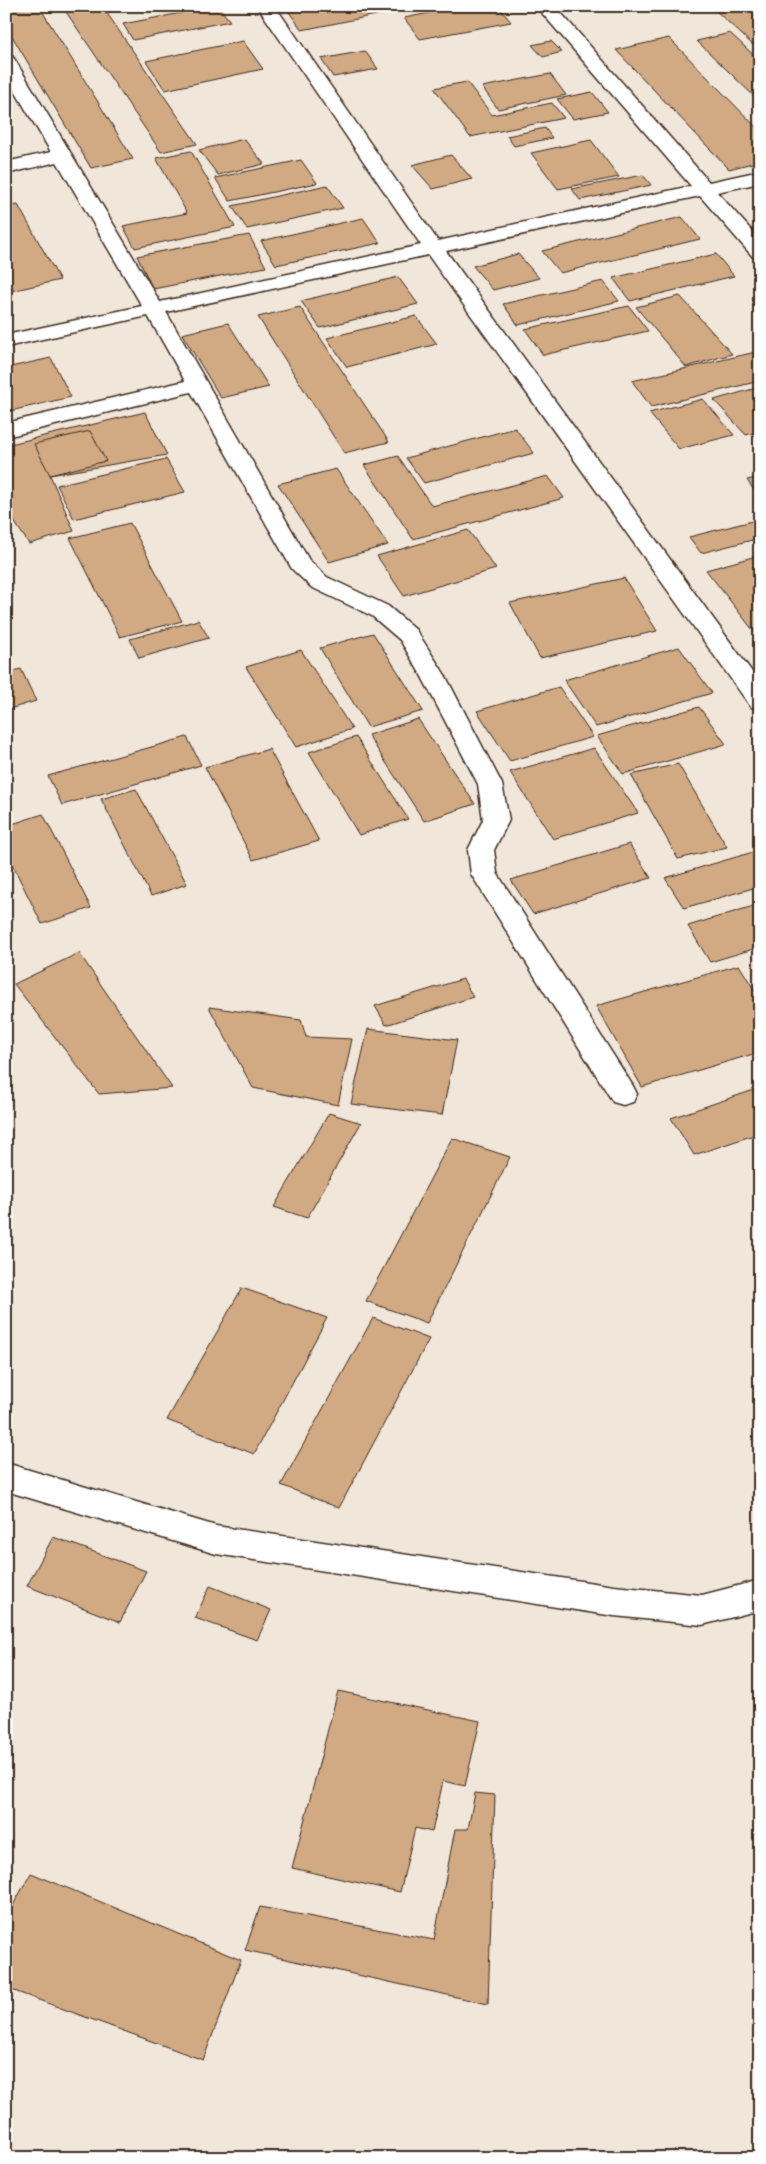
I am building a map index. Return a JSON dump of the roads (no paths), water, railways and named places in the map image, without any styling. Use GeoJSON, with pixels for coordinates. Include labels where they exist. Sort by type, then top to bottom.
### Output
{"type":"FeatureCollection","features":[{"type":"Feature","properties":{"kind":"street"},"geometry":{"type":"LineString","coordinates":[[266,6],[433,248],[760,701]]}},
{"type":"Feature","properties":{"kind":"street"},"geometry":{"type":"LineString","coordinates":[[545,6],[760,253]]}},
{"type":"Feature","properties":{"kind":"street"},"geometry":{"type":"LineString","coordinates":[[6,60],[198,384],[300,564],[319,582],[380,611],[408,634],[433,675],[490,784],[496,820],[481,850],[484,874],[623,1094]]}},
{"type":"Feature","properties":{"kind":"street"},"geometry":{"type":"LineString","coordinates":[[6,168],[63,155]]}},
{"type":"Feature","properties":{"kind":"street"},"geometry":{"type":"LineString","coordinates":[[6,341],[760,177]]}},
{"type":"Feature","properties":{"kind":"street"},"geometry":{"type":"LineString","coordinates":[[6,430],[198,384]]}},
{"type":"Feature","properties":{"kind":"street"},"geometry":{"type":"LineString","coordinates":[[6,1477],[216,1540],[614,1601],[702,1610],[760,1595]]}}]}
